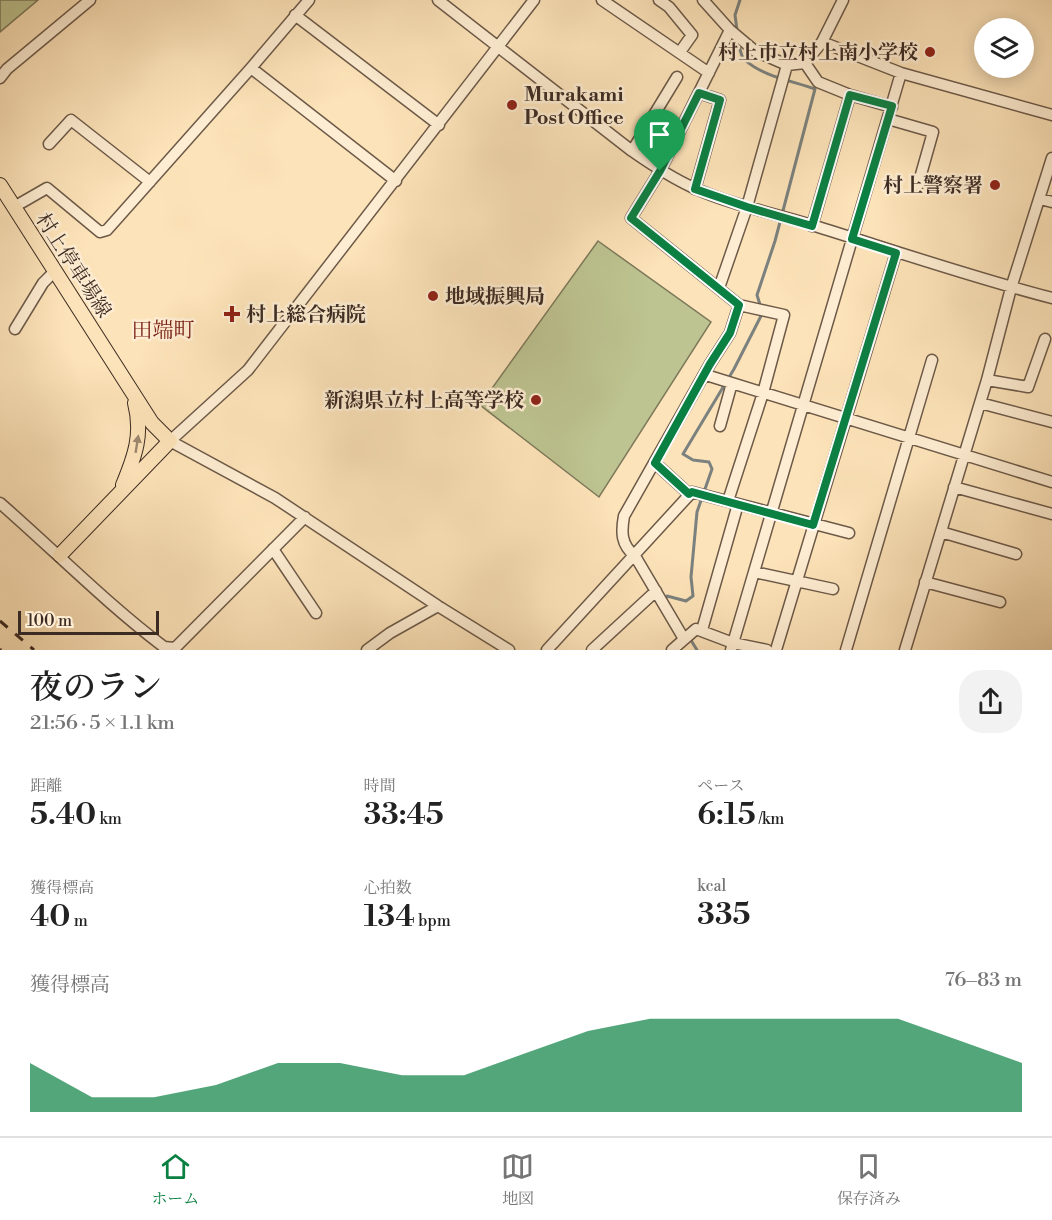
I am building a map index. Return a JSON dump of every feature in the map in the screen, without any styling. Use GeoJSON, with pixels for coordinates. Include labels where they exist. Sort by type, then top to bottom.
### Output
{"type":"FeatureCollection","features":[{"type":"Feature","properties":{"kind":"main road","name":"村上停車場線"},"geometry":{"type":"LineString","coordinates":[[0,185],[152,423],[170,441]]}},
{"type":"Feature","properties":{"kind":"main road"},"geometry":{"type":"LineString","coordinates":[[120,493],[135,456],[140,425],[133,393]]}},
{"type":"Feature","properties":{"kind":"main road"},"geometry":{"type":"LineString","coordinates":[[60,555],[170,441]]}},
{"type":"Feature","properties":{"kind":"street"},"geometry":{"type":"LineString","coordinates":[[0,78],[7,69],[90,0]]}},
{"type":"Feature","properties":{"kind":"street"},"geometry":{"type":"LineString","coordinates":[[14,207],[47,188],[100,232],[106,230],[309,0]]}},
{"type":"Feature","properties":{"kind":"street"},"geometry":{"type":"LineString","coordinates":[[438,0],[632,151],[660,171],[695,189],[896,253],[1052,298]]}},
{"type":"Feature","properties":{"kind":"street"},"geometry":{"type":"LineString","coordinates":[[509,650],[438,606],[276,498],[170,441],[248,370],[534,0]]}},
{"type":"Feature","properties":{"kind":"street"},"geometry":{"type":"LineString","coordinates":[[602,0],[709,74]]}},
{"type":"Feature","properties":{"kind":"street"},"geometry":{"type":"LineString","coordinates":[[659,0],[669,7],[692,35],[680,52]]}},
{"type":"Feature","properties":{"kind":"street"},"geometry":{"type":"LineString","coordinates":[[703,0],[730,30],[755,51],[788,65],[805,63],[822,42],[843,0]]}},
{"type":"Feature","properties":{"kind":"street"},"geometry":{"type":"LineString","coordinates":[[295,15],[439,124]]}},
{"type":"Feature","properties":{"kind":"street"},"geometry":{"type":"LineString","coordinates":[[702,630],[733,503],[784,315],[739,305],[631,218],[660,171],[730,30]]}},
{"type":"Feature","properties":{"kind":"street"},"geometry":{"type":"LineString","coordinates":[[822,42],[901,73],[1052,115]]}},
{"type":"Feature","properties":{"kind":"street"},"geometry":{"type":"LineString","coordinates":[[805,63],[818,82],[850,95],[892,106]]}},
{"type":"Feature","properties":{"kind":"street"},"geometry":{"type":"LineString","coordinates":[[719,288],[747,207],[788,65]]}},
{"type":"Feature","properties":{"kind":"street"},"geometry":{"type":"LineString","coordinates":[[251,68],[396,181]]}},
{"type":"Feature","properties":{"kind":"street"},"geometry":{"type":"LineString","coordinates":[[732,646],[901,73]]}},
{"type":"Feature","properties":{"kind":"street"},"geometry":{"type":"LineString","coordinates":[[632,151],[677,77]]}},
{"type":"Feature","properties":{"kind":"street"},"geometry":{"type":"LineString","coordinates":[[695,189],[720,100],[699,93]]}},
{"type":"Feature","properties":{"kind":"street"},"geometry":{"type":"LineString","coordinates":[[812,226],[850,95]]}},
{"type":"Feature","properties":{"kind":"street"},"geometry":{"type":"LineString","coordinates":[[888,119],[933,132],[918,184]]}},
{"type":"Feature","properties":{"kind":"street"},"geometry":{"type":"LineString","coordinates":[[49,144],[71,120],[150,182]]}},
{"type":"Feature","properties":{"kind":"street"},"geometry":{"type":"LineString","coordinates":[[904,650],[987,380],[1011,288],[1052,158]]}},
{"type":"Feature","properties":{"kind":"street"},"geometry":{"type":"LineString","coordinates":[[1040,199],[1052,202]]}},
{"type":"Feature","properties":{"kind":"street"},"geometry":{"type":"LineString","coordinates":[[776,650],[896,253]]}},
{"type":"Feature","properties":{"kind":"street"},"geometry":{"type":"LineString","coordinates":[[15,329],[43,283],[55,271]]}},
{"type":"Feature","properties":{"kind":"street"},"geometry":{"type":"LineString","coordinates":[[684,639],[635,556],[627,550],[621,531],[624,516],[730,333],[739,305]]}},
{"type":"Feature","properties":{"kind":"street"},"geometry":{"type":"LineString","coordinates":[[987,380],[1028,387],[1045,339]]}},
{"type":"Feature","properties":{"kind":"street"},"geometry":{"type":"LineString","coordinates":[[846,650],[932,360]]}},
{"type":"Feature","properties":{"kind":"street"},"geometry":{"type":"LineString","coordinates":[[705,375],[1052,482]]}},
{"type":"Feature","properties":{"kind":"street"},"geometry":{"type":"LineString","coordinates":[[720,426],[732,383]]}},
{"type":"Feature","properties":{"kind":"street"},"geometry":{"type":"LineString","coordinates":[[980,403],[1052,422]]}},
{"type":"Feature","properties":{"kind":"street"},"geometry":{"type":"LineString","coordinates":[[655,463],[689,494]]}},
{"type":"Feature","properties":{"kind":"street"},"geometry":{"type":"LineString","coordinates":[[954,487],[1052,514]]}},
{"type":"Feature","properties":{"kind":"street"},"geometry":{"type":"LineString","coordinates":[[547,650],[692,492],[849,533]]}},
{"type":"Feature","properties":{"kind":"street"},"geometry":{"type":"LineString","coordinates":[[0,503],[60,555],[108,602],[166,648],[175,648],[305,517]]}},
{"type":"Feature","properties":{"kind":"street"},"geometry":{"type":"LineString","coordinates":[[940,532],[1016,554]]}},
{"type":"Feature","properties":{"kind":"street"},"geometry":{"type":"LineString","coordinates":[[273,549],[316,614]]}},
{"type":"Feature","properties":{"kind":"street"},"geometry":{"type":"LineString","coordinates":[[754,572],[833,590]]}},
{"type":"Feature","properties":{"kind":"street"},"geometry":{"type":"LineString","coordinates":[[925,582],[1000,602]]}},
{"type":"Feature","properties":{"kind":"street"},"geometry":{"type":"LineString","coordinates":[[592,650],[657,591]]}},
{"type":"Feature","properties":{"kind":"street"},"geometry":{"type":"LineString","coordinates":[[367,650],[390,633],[438,606]]}},
{"type":"Feature","properties":{"kind":"street"},"geometry":{"type":"LineString","coordinates":[[672,650],[696,629],[732,646],[767,650]]}},
{"type":"Feature","properties":{"kind":"green space"},"geometry":{"type":"Polygon","coordinates":[[[0,0],[38,0],[0,32],[0,0]]]}},
{"type":"Feature","properties":{"kind":"green space"},"geometry":{"type":"Polygon","coordinates":[[[598,241],[711,322],[599,497],[480,405],[598,241]]]}},
{"type":"Feature","properties":{"kind":"waterway"},"geometry":{"type":"LineString","coordinates":[[737,30],[735,15],[740,0]]}},
{"type":"Feature","properties":{"kind":"waterway"},"geometry":{"type":"LineString","coordinates":[[739,43],[742,56],[752,66],[815,89],[775,241],[757,295],[761,308]]}},
{"type":"Feature","properties":{"kind":"waterway"},"geometry":{"type":"LineString","coordinates":[[665,599],[667,596],[686,601],[693,596],[691,577],[697,512],[712,469],[709,462],[693,460],[683,454],[734,369],[762,314]]}},
{"type":"Feature","properties":{"kind":"waterway"},"geometry":{"type":"LineString","coordinates":[[689,637],[697,650]]}},
{"type":"Feature","properties":{"kind":"railway"},"geometry":{"type":"LineString","coordinates":[[0,621],[34,650]]}},
{"type":"Feature","properties":{"kind":"place","name":"村上市立村上南小学校"},"geometry":{"type":"Point","coordinates":[930,52]}},
{"type":"Feature","properties":{"kind":"place","name":"Murakami Post Office"},"geometry":{"type":"Point","coordinates":[512,105]}},
{"type":"Feature","properties":{"kind":"place","name":"村上警察署"},"geometry":{"type":"Point","coordinates":[995,185]}},
{"type":"Feature","properties":{"kind":"place","name":"地域振興局"},"geometry":{"type":"Point","coordinates":[433,296]}},
{"type":"Feature","properties":{"kind":"place","name":"村上総合病院"},"geometry":{"type":"Point","coordinates":[232,314]}},
{"type":"Feature","properties":{"kind":"place","name":"新潟県立村上高等学校"},"geometry":{"type":"Point","coordinates":[536,400]}},
{"type":"Feature","properties":{"kind":"district","name":"田端町"},"geometry":{"type":"Point","coordinates":[163,330]}},
{"type":"Feature","properties":{"kind":"route"},"geometry":{"type":"LineString","coordinates":[[699,93],[720,100],[695,189],[812,226],[850,95],[892,106],[852,239],[896,253],[813,525],[692,492],[689,494],[655,463],[710,364],[730,333],[739,305],[631,218],[660,171],[699,93]]}}]}
